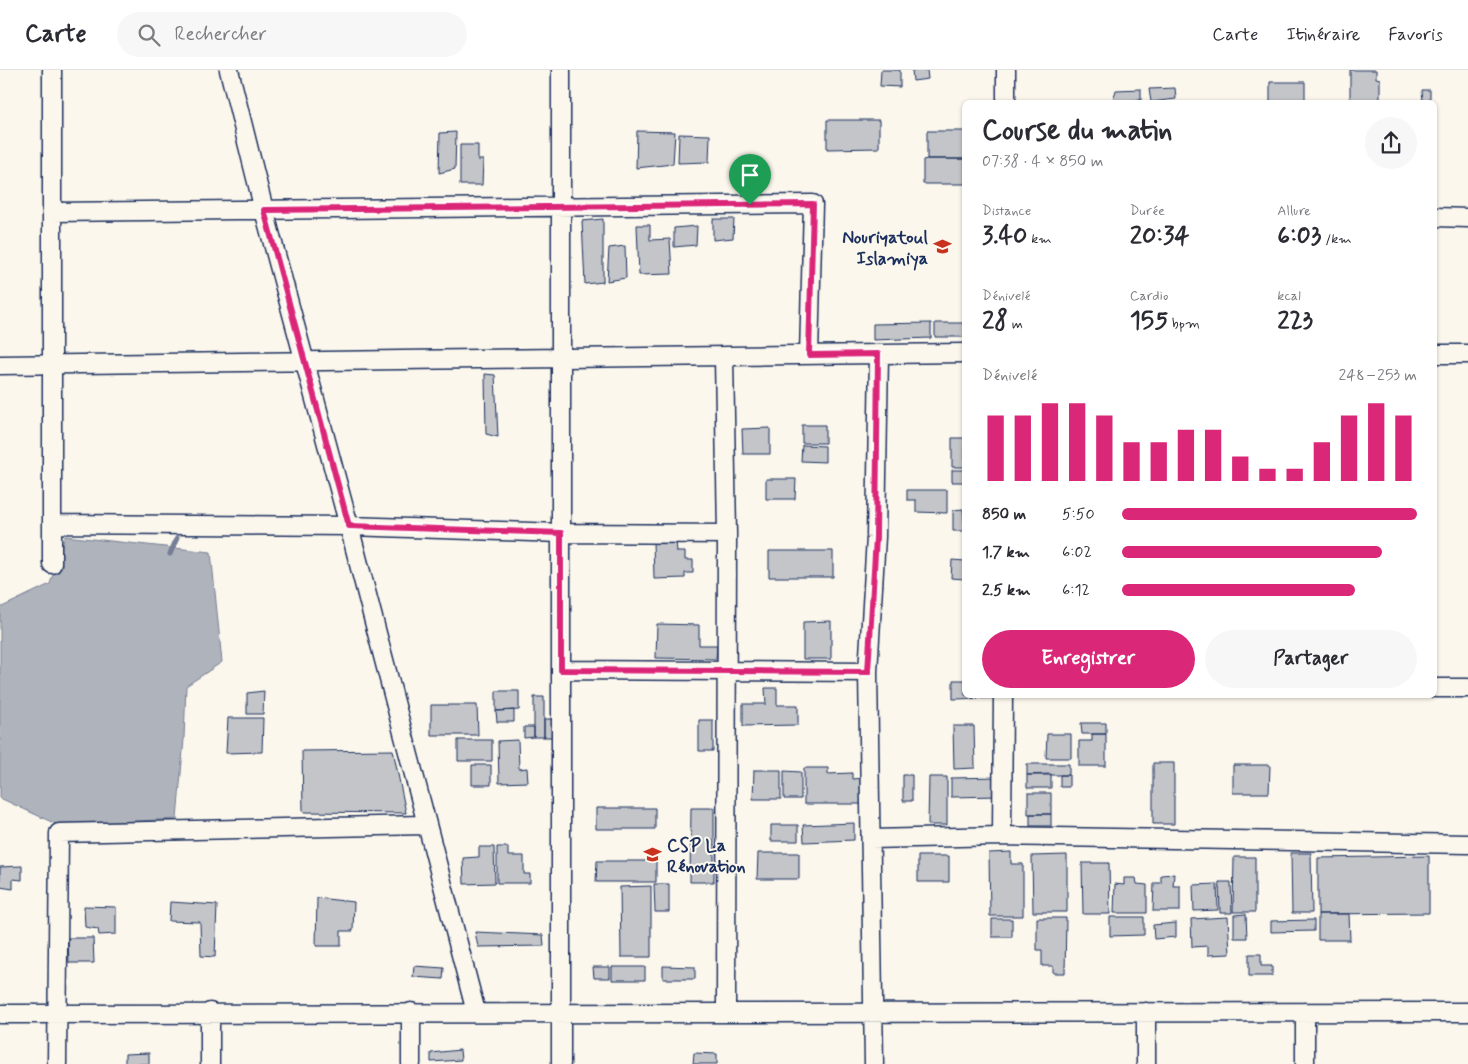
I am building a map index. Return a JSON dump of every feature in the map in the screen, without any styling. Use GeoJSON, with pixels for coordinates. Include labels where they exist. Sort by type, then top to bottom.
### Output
{"type":"FeatureCollection","features":[{"type":"Feature","properties":{"kind":"street"},"geometry":{"type":"LineString","coordinates":[[52,70],[52,564]]}},
{"type":"Feature","properties":{"kind":"street"},"geometry":{"type":"LineString","coordinates":[[229,70],[264,210],[349,526],[425,825],[476,1012]]}},
{"type":"Feature","properties":{"kind":"street"},"geometry":{"type":"LineString","coordinates":[[561,70],[561,1064]]}},
{"type":"Feature","properties":{"kind":"street"},"geometry":{"type":"LineString","coordinates":[[1006,70],[1006,100]]}},
{"type":"Feature","properties":{"kind":"street"},"geometry":{"type":"LineString","coordinates":[[52,212],[813,204],[809,355]]}},
{"type":"Feature","properties":{"kind":"street"},"geometry":{"type":"LineString","coordinates":[[1437,217],[1468,218]]}},
{"type":"Feature","properties":{"kind":"street"},"geometry":{"type":"LineString","coordinates":[[0,365],[52,366],[962,353]]}},
{"type":"Feature","properties":{"kind":"street"},"geometry":{"type":"LineString","coordinates":[[874,1064],[868,672],[876,537],[878,354]]}},
{"type":"Feature","properties":{"kind":"street"},"geometry":{"type":"LineString","coordinates":[[1437,354],[1468,354]]}},
{"type":"Feature","properties":{"kind":"street"},"geometry":{"type":"LineString","coordinates":[[724,357],[727,534],[726,1012]]}},
{"type":"Feature","properties":{"kind":"street"},"geometry":{"type":"LineString","coordinates":[[53,524],[349,526],[561,533],[727,534]]}},
{"type":"Feature","properties":{"kind":"street"},"geometry":{"type":"LineString","coordinates":[[561,670],[868,672]]}},
{"type":"Feature","properties":{"kind":"street"},"geometry":{"type":"LineString","coordinates":[[1437,688],[1468,688]]}},
{"type":"Feature","properties":{"kind":"street"},"geometry":{"type":"LineString","coordinates":[[1002,836],[1003,698]]}},
{"type":"Feature","properties":{"kind":"street"},"geometry":{"type":"LineString","coordinates":[[57,1064],[59,833],[425,825]]}},
{"type":"Feature","properties":{"kind":"street"},"geometry":{"type":"LineString","coordinates":[[871,839],[1002,836],[1468,844]]}},
{"type":"Feature","properties":{"kind":"street"},"geometry":{"type":"LineString","coordinates":[[0,1014],[57,1012],[1468,1012]]}},
{"type":"Feature","properties":{"kind":"street"},"geometry":{"type":"LineString","coordinates":[[210,1012],[210,1064]]}},
{"type":"Feature","properties":{"kind":"street"},"geometry":{"type":"LineString","coordinates":[[411,1012],[411,1064]]}},
{"type":"Feature","properties":{"kind":"street"},"geometry":{"type":"LineString","coordinates":[[1146,1012],[1146,1064]]}},
{"type":"Feature","properties":{"kind":"street"},"geometry":{"type":"LineString","coordinates":[[1304,1064],[1305,1012]]}},
{"type":"Feature","properties":{"kind":"shaded area"},"geometry":{"type":"Polygon","coordinates":[[[65,536],[211,552],[222,662],[186,686],[184,739],[177,819],[58,825],[0,798],[0,608],[50,584],[65,536]]]}},
{"type":"Feature","properties":{"kind":"building"},"geometry":{"type":"Polygon","coordinates":[[[881,70],[900,70],[900,87],[880,86],[881,70]]]}},
{"type":"Feature","properties":{"kind":"building"},"geometry":{"type":"Polygon","coordinates":[[[912,70],[927,70],[928,79],[913,81],[912,70]]]}},
{"type":"Feature","properties":{"kind":"building"},"geometry":{"type":"Polygon","coordinates":[[[1350,70],[1376,70],[1376,78],[1380,79],[1380,100],[1350,100],[1350,70]]]}},
{"type":"Feature","properties":{"kind":"building"},"geometry":{"type":"Polygon","coordinates":[[[1270,82],[1305,82],[1305,100],[1270,100],[1270,82]]]}},
{"type":"Feature","properties":{"kind":"building"},"geometry":{"type":"Polygon","coordinates":[[[1175,88],[1176,99],[1151,100],[1149,89],[1175,88]]]}},
{"type":"Feature","properties":{"kind":"building"},"geometry":{"type":"Polygon","coordinates":[[[1141,89],[1141,100],[1113,100],[1116,90],[1141,89]]]}},
{"type":"Feature","properties":{"kind":"building"},"geometry":{"type":"Polygon","coordinates":[[[1422,90],[1430,90],[1430,100],[1423,100],[1422,90]]]}},
{"type":"Feature","properties":{"kind":"building"},"geometry":{"type":"Polygon","coordinates":[[[827,120],[879,120],[879,148],[827,149],[827,120]]]}},
{"type":"Feature","properties":{"kind":"building"},"geometry":{"type":"Polygon","coordinates":[[[637,131],[675,132],[673,164],[636,168],[637,131]]]}},
{"type":"Feature","properties":{"kind":"building"},"geometry":{"type":"Polygon","coordinates":[[[927,131],[962,131],[962,159],[927,159],[927,131]]]}},
{"type":"Feature","properties":{"kind":"building"},"geometry":{"type":"Polygon","coordinates":[[[456,132],[455,169],[439,173],[440,133],[456,132]]]}},
{"type":"Feature","properties":{"kind":"building"},"geometry":{"type":"Polygon","coordinates":[[[679,134],[710,135],[709,162],[678,163],[679,134]]]}},
{"type":"Feature","properties":{"kind":"building"},"geometry":{"type":"Polygon","coordinates":[[[460,145],[478,145],[478,160],[483,160],[482,185],[460,185],[460,145]]]}},
{"type":"Feature","properties":{"kind":"building"},"geometry":{"type":"Polygon","coordinates":[[[962,159],[962,184],[923,184],[923,160],[962,159]]]}},
{"type":"Feature","properties":{"kind":"building"},"geometry":{"type":"Polygon","coordinates":[[[603,219],[603,282],[585,284],[582,221],[603,219]]]}},
{"type":"Feature","properties":{"kind":"building"},"geometry":{"type":"Polygon","coordinates":[[[713,219],[734,219],[733,238],[713,240],[713,219]]]}},
{"type":"Feature","properties":{"kind":"building"},"geometry":{"type":"Polygon","coordinates":[[[637,225],[650,225],[650,240],[670,239],[672,274],[639,275],[637,225]]]}},
{"type":"Feature","properties":{"kind":"building"},"geometry":{"type":"Polygon","coordinates":[[[697,226],[696,245],[674,247],[674,228],[697,226]]]}},
{"type":"Feature","properties":{"kind":"building"},"geometry":{"type":"Polygon","coordinates":[[[625,246],[626,278],[607,281],[609,248],[625,246]]]}},
{"type":"Feature","properties":{"kind":"building"},"geometry":{"type":"Polygon","coordinates":[[[931,323],[931,338],[873,340],[873,324],[931,323]]]}},
{"type":"Feature","properties":{"kind":"building"},"geometry":{"type":"Polygon","coordinates":[[[935,323],[962,323],[962,337],[935,337],[935,323]]]}},
{"type":"Feature","properties":{"kind":"building"},"geometry":{"type":"Polygon","coordinates":[[[485,374],[495,375],[498,437],[486,434],[485,374]]]}},
{"type":"Feature","properties":{"kind":"building"},"geometry":{"type":"Polygon","coordinates":[[[802,425],[825,425],[825,443],[802,443],[802,425]]]}},
{"type":"Feature","properties":{"kind":"building"},"geometry":{"type":"Polygon","coordinates":[[[770,428],[770,454],[743,454],[742,429],[770,428]]]}},
{"type":"Feature","properties":{"kind":"building"},"geometry":{"type":"Polygon","coordinates":[[[952,438],[962,438],[962,467],[952,467],[952,438]]]}},
{"type":"Feature","properties":{"kind":"building"},"geometry":{"type":"Polygon","coordinates":[[[802,445],[825,446],[825,462],[801,461],[802,445]]]}},
{"type":"Feature","properties":{"kind":"building"},"geometry":{"type":"Polygon","coordinates":[[[952,470],[962,470],[962,482],[952,482],[952,470]]]}},
{"type":"Feature","properties":{"kind":"building"},"geometry":{"type":"Polygon","coordinates":[[[766,479],[796,479],[795,499],[766,499],[766,479]]]}},
{"type":"Feature","properties":{"kind":"building"},"geometry":{"type":"Polygon","coordinates":[[[907,490],[947,490],[947,513],[916,512],[916,500],[907,500],[907,490]]]}},
{"type":"Feature","properties":{"kind":"building"},"geometry":{"type":"Polygon","coordinates":[[[962,509],[962,531],[953,531],[953,510],[962,509]]]}},
{"type":"Feature","properties":{"kind":"building"},"geometry":{"type":"Polygon","coordinates":[[[676,540],[677,552],[685,552],[685,560],[693,560],[693,573],[685,573],[685,578],[654,579],[653,541],[676,540]]]}},
{"type":"Feature","properties":{"kind":"building"},"geometry":{"type":"Polygon","coordinates":[[[769,551],[833,551],[833,577],[769,577],[769,551]]]}},
{"type":"Feature","properties":{"kind":"building"},"geometry":{"type":"Polygon","coordinates":[[[952,560],[962,561],[962,579],[951,578],[952,560]]]}},
{"type":"Feature","properties":{"kind":"building"},"geometry":{"type":"Polygon","coordinates":[[[831,621],[831,659],[803,659],[803,622],[831,621]]]}},
{"type":"Feature","properties":{"kind":"building"},"geometry":{"type":"Polygon","coordinates":[[[657,624],[699,625],[699,645],[717,645],[716,659],[656,658],[657,624]]]}},
{"type":"Feature","properties":{"kind":"building"},"geometry":{"type":"Polygon","coordinates":[[[953,680],[962,680],[962,698],[998,698],[953,699],[953,680]]]}},
{"type":"Feature","properties":{"kind":"building"},"geometry":{"type":"Polygon","coordinates":[[[765,688],[777,688],[777,705],[798,705],[798,725],[743,726],[743,704],[766,704],[765,688]]]}},
{"type":"Feature","properties":{"kind":"building"},"geometry":{"type":"Polygon","coordinates":[[[264,691],[263,714],[247,714],[247,693],[264,691]]]}},
{"type":"Feature","properties":{"kind":"building"},"geometry":{"type":"Polygon","coordinates":[[[496,691],[519,691],[519,710],[496,711],[496,691]]]}},
{"type":"Feature","properties":{"kind":"building"},"geometry":{"type":"Polygon","coordinates":[[[534,697],[544,697],[544,737],[534,737],[534,697]]]}},
{"type":"Feature","properties":{"kind":"building"},"geometry":{"type":"Polygon","coordinates":[[[431,705],[477,705],[478,735],[431,735],[431,705]]]}},
{"type":"Feature","properties":{"kind":"building"},"geometry":{"type":"Polygon","coordinates":[[[514,710],[514,722],[497,722],[496,711],[514,710]]]}},
{"type":"Feature","properties":{"kind":"building"},"geometry":{"type":"Polygon","coordinates":[[[228,718],[263,718],[262,752],[226,753],[228,718]]]}},
{"type":"Feature","properties":{"kind":"building"},"geometry":{"type":"Polygon","coordinates":[[[544,719],[552,719],[552,737],[544,737],[544,719]]]}},
{"type":"Feature","properties":{"kind":"building"},"geometry":{"type":"Polygon","coordinates":[[[699,720],[713,720],[713,751],[699,751],[699,720]]]}},
{"type":"Feature","properties":{"kind":"building"},"geometry":{"type":"Polygon","coordinates":[[[1081,723],[1106,723],[1106,734],[1082,734],[1081,723]]]}},
{"type":"Feature","properties":{"kind":"building"},"geometry":{"type":"Polygon","coordinates":[[[953,726],[974,726],[975,768],[954,769],[953,726]]]}},
{"type":"Feature","properties":{"kind":"building"},"geometry":{"type":"Polygon","coordinates":[[[524,727],[534,727],[534,737],[524,738],[524,727]]]}},
{"type":"Feature","properties":{"kind":"building"},"geometry":{"type":"Polygon","coordinates":[[[1047,734],[1071,734],[1071,758],[1046,758],[1047,734]]]}},
{"type":"Feature","properties":{"kind":"building"},"geometry":{"type":"Polygon","coordinates":[[[1092,734],[1106,734],[1106,766],[1079,766],[1079,741],[1092,741],[1092,734]]]}},
{"type":"Feature","properties":{"kind":"building"},"geometry":{"type":"Polygon","coordinates":[[[458,740],[492,740],[492,761],[458,761],[458,740]]]}},
{"type":"Feature","properties":{"kind":"building"},"geometry":{"type":"Polygon","coordinates":[[[518,740],[519,769],[527,768],[528,782],[499,783],[498,741],[518,740]]]}},
{"type":"Feature","properties":{"kind":"building"},"geometry":{"type":"Polygon","coordinates":[[[393,750],[406,813],[303,812],[302,751],[393,750]]]}},
{"type":"Feature","properties":{"kind":"building"},"geometry":{"type":"Polygon","coordinates":[[[1153,763],[1174,763],[1174,824],[1153,824],[1153,763]]]}},
{"type":"Feature","properties":{"kind":"building"},"geometry":{"type":"Polygon","coordinates":[[[1027,764],[1069,764],[1069,775],[1027,775],[1027,764]]]}},
{"type":"Feature","properties":{"kind":"building"},"geometry":{"type":"Polygon","coordinates":[[[472,765],[491,765],[491,785],[472,785],[472,765]]]}},
{"type":"Feature","properties":{"kind":"building"},"geometry":{"type":"Polygon","coordinates":[[[1233,765],[1270,765],[1269,793],[1233,793],[1233,765]]]}},
{"type":"Feature","properties":{"kind":"building"},"geometry":{"type":"Polygon","coordinates":[[[804,768],[828,768],[828,774],[852,773],[852,779],[864,778],[864,804],[804,804],[804,768]]]}},
{"type":"Feature","properties":{"kind":"building"},"geometry":{"type":"Polygon","coordinates":[[[754,770],[781,770],[781,799],[753,799],[754,770]]]}},
{"type":"Feature","properties":{"kind":"building"},"geometry":{"type":"Polygon","coordinates":[[[784,771],[801,772],[801,799],[784,799],[784,771]]]}},
{"type":"Feature","properties":{"kind":"building"},"geometry":{"type":"Polygon","coordinates":[[[1051,774],[1051,788],[1027,788],[1027,775],[1051,774]]]}},
{"type":"Feature","properties":{"kind":"building"},"geometry":{"type":"Polygon","coordinates":[[[903,775],[912,775],[912,801],[903,801],[903,775]]]}},
{"type":"Feature","properties":{"kind":"building"},"geometry":{"type":"Polygon","coordinates":[[[1060,775],[1069,775],[1069,787],[1060,787],[1060,775]]]}},
{"type":"Feature","properties":{"kind":"building"},"geometry":{"type":"Polygon","coordinates":[[[929,777],[947,777],[947,825],[928,825],[929,777]]]}},
{"type":"Feature","properties":{"kind":"building"},"geometry":{"type":"Polygon","coordinates":[[[999,777],[999,796],[951,797],[951,778],[999,777]]]}},
{"type":"Feature","properties":{"kind":"building"},"geometry":{"type":"Polygon","coordinates":[[[1028,793],[1051,793],[1051,814],[1028,814],[1028,793]]]}},
{"type":"Feature","properties":{"kind":"building"},"geometry":{"type":"Polygon","coordinates":[[[596,808],[655,808],[655,829],[596,829],[596,808]]]}},
{"type":"Feature","properties":{"kind":"building"},"geometry":{"type":"Polygon","coordinates":[[[691,808],[714,808],[714,882],[690,882],[691,808]]]}},
{"type":"Feature","properties":{"kind":"building"},"geometry":{"type":"Polygon","coordinates":[[[1030,814],[1051,814],[1051,826],[1030,826],[1030,814]]]}},
{"type":"Feature","properties":{"kind":"building"},"geometry":{"type":"Polygon","coordinates":[[[854,823],[854,840],[804,842],[803,825],[854,823]]]}},
{"type":"Feature","properties":{"kind":"building"},"geometry":{"type":"Polygon","coordinates":[[[771,825],[798,825],[798,841],[771,841],[771,825]]]}},
{"type":"Feature","properties":{"kind":"building"},"geometry":{"type":"Polygon","coordinates":[[[479,847],[494,847],[495,883],[464,884],[463,858],[479,857],[479,847]]]}},
{"type":"Feature","properties":{"kind":"building"},"geometry":{"type":"Polygon","coordinates":[[[497,847],[508,847],[508,856],[524,856],[524,874],[530,874],[530,883],[497,883],[497,847]]]}},
{"type":"Feature","properties":{"kind":"building"},"geometry":{"type":"Polygon","coordinates":[[[1011,852],[1011,864],[1023,864],[1023,916],[990,916],[989,853],[1011,852]]]}},
{"type":"Feature","properties":{"kind":"building"},"geometry":{"type":"Polygon","coordinates":[[[758,853],[799,853],[799,879],[757,879],[758,853]]]}},
{"type":"Feature","properties":{"kind":"building"},"geometry":{"type":"Polygon","coordinates":[[[1291,853],[1311,853],[1312,913],[1292,913],[1291,853]]]}},
{"type":"Feature","properties":{"kind":"building"},"geometry":{"type":"Polygon","coordinates":[[[1067,855],[1067,912],[1033,912],[1032,856],[1067,855]]]}},
{"type":"Feature","properties":{"kind":"building"},"geometry":{"type":"Polygon","coordinates":[[[918,856],[949,856],[949,882],[918,882],[918,856]]]}},
{"type":"Feature","properties":{"kind":"building"},"geometry":{"type":"Polygon","coordinates":[[[1429,856],[1429,913],[1318,914],[1318,858],[1429,856]]]}},
{"type":"Feature","properties":{"kind":"building"},"geometry":{"type":"Polygon","coordinates":[[[1234,857],[1255,857],[1255,912],[1233,912],[1234,857]]]}},
{"type":"Feature","properties":{"kind":"building"},"geometry":{"type":"Polygon","coordinates":[[[597,861],[656,861],[656,882],[596,882],[597,861]]]}},
{"type":"Feature","properties":{"kind":"building"},"geometry":{"type":"Polygon","coordinates":[[[1082,863],[1109,863],[1110,914],[1083,914],[1082,863]]]}},
{"type":"Feature","properties":{"kind":"building"},"geometry":{"type":"Polygon","coordinates":[[[22,866],[22,880],[13,879],[13,889],[0,887],[0,867],[22,866]]]}},
{"type":"Feature","properties":{"kind":"building"},"geometry":{"type":"Polygon","coordinates":[[[1174,874],[1173,886],[1180,886],[1180,911],[1153,911],[1154,883],[1161,883],[1161,875],[1174,874]]]}},
{"type":"Feature","properties":{"kind":"building"},"geometry":{"type":"Polygon","coordinates":[[[1124,878],[1136,878],[1137,884],[1147,885],[1147,913],[1114,913],[1115,884],[1124,885],[1124,878]]]}},
{"type":"Feature","properties":{"kind":"building"},"geometry":{"type":"Polygon","coordinates":[[[1219,882],[1231,882],[1232,913],[1220,913],[1219,882]]]}},
{"type":"Feature","properties":{"kind":"building"},"geometry":{"type":"Polygon","coordinates":[[[654,884],[669,884],[669,912],[655,912],[654,884]]]}},
{"type":"Feature","properties":{"kind":"building"},"geometry":{"type":"Polygon","coordinates":[[[1217,884],[1218,910],[1194,911],[1193,885],[1217,884]]]}},
{"type":"Feature","properties":{"kind":"building"},"geometry":{"type":"Polygon","coordinates":[[[651,886],[651,957],[621,957],[620,887],[651,886]]]}},
{"type":"Feature","properties":{"kind":"building"},"geometry":{"type":"Polygon","coordinates":[[[317,898],[354,902],[353,931],[341,931],[341,946],[316,946],[317,898]]]}},
{"type":"Feature","properties":{"kind":"building"},"geometry":{"type":"Polygon","coordinates":[[[170,902],[217,905],[215,957],[201,956],[200,922],[169,921],[170,902]]]}},
{"type":"Feature","properties":{"kind":"building"},"geometry":{"type":"Polygon","coordinates":[[[84,906],[116,907],[116,934],[99,935],[98,929],[85,927],[84,906]]]}},
{"type":"Feature","properties":{"kind":"building"},"geometry":{"type":"Polygon","coordinates":[[[1246,914],[1247,938],[1234,938],[1234,915],[1246,914]]]}},
{"type":"Feature","properties":{"kind":"building"},"geometry":{"type":"Polygon","coordinates":[[[1318,914],[1349,914],[1350,940],[1318,940],[1318,914]]]}},
{"type":"Feature","properties":{"kind":"building"},"geometry":{"type":"Polygon","coordinates":[[[1110,917],[1144,917],[1144,935],[1110,936],[1110,917]]]}},
{"type":"Feature","properties":{"kind":"building"},"geometry":{"type":"Polygon","coordinates":[[[1228,917],[1230,954],[1208,955],[1208,946],[1192,947],[1191,919],[1228,917]]]}},
{"type":"Feature","properties":{"kind":"building"},"geometry":{"type":"Polygon","coordinates":[[[1037,918],[1066,918],[1065,973],[1053,973],[1053,966],[1042,966],[1042,950],[1037,950],[1037,918]]]}},
{"type":"Feature","properties":{"kind":"building"},"geometry":{"type":"Polygon","coordinates":[[[992,919],[1012,919],[1012,937],[992,937],[992,919]]]}},
{"type":"Feature","properties":{"kind":"building"},"geometry":{"type":"Polygon","coordinates":[[[1314,920],[1314,931],[1271,932],[1271,921],[1314,920]]]}},
{"type":"Feature","properties":{"kind":"building"},"geometry":{"type":"Polygon","coordinates":[[[1176,923],[1176,937],[1154,939],[1153,925],[1176,923]]]}},
{"type":"Feature","properties":{"kind":"building"},"geometry":{"type":"Polygon","coordinates":[[[475,932],[543,935],[544,946],[478,947],[475,932]]]}},
{"type":"Feature","properties":{"kind":"building"},"geometry":{"type":"Polygon","coordinates":[[[68,938],[93,938],[94,963],[69,963],[68,938]]]}},
{"type":"Feature","properties":{"kind":"building"},"geometry":{"type":"Polygon","coordinates":[[[1249,954],[1261,954],[1261,966],[1272,966],[1272,976],[1249,976],[1249,954]]]}},
{"type":"Feature","properties":{"kind":"building"},"geometry":{"type":"Polygon","coordinates":[[[414,966],[444,968],[443,979],[413,977],[414,966]]]}},
{"type":"Feature","properties":{"kind":"building"},"geometry":{"type":"Polygon","coordinates":[[[663,966],[695,967],[695,979],[663,979],[663,966]]]}},
{"type":"Feature","properties":{"kind":"building"},"geometry":{"type":"Polygon","coordinates":[[[593,967],[610,967],[610,978],[594,978],[593,967]]]}},
{"type":"Feature","properties":{"kind":"building"},"geometry":{"type":"Polygon","coordinates":[[[612,967],[645,967],[645,980],[612,980],[612,967]]]}},
{"type":"Feature","properties":{"kind":"building"},"geometry":{"type":"Polygon","coordinates":[[[460,1050],[461,1060],[431,1062],[431,1053],[460,1050]]]}},
{"type":"Feature","properties":{"kind":"building"},"geometry":{"type":"Polygon","coordinates":[[[149,1053],[149,1064],[125,1064],[125,1054],[149,1053]]]}},
{"type":"Feature","properties":{"kind":"building"},"geometry":{"type":"Polygon","coordinates":[[[694,1053],[717,1054],[717,1064],[693,1064],[694,1053]]]}},
{"type":"Feature","properties":{"kind":"waterway"},"geometry":{"type":"LineString","coordinates":[[170,554],[177,538]]}},
{"type":"Feature","properties":{"kind":"place","name":"Nouriyatoul Islamiya"},"geometry":{"type":"Point","coordinates":[942,247]}},
{"type":"Feature","properties":{"kind":"place","name":"CSP La Rénovation"},"geometry":{"type":"Point","coordinates":[653,855]}},
{"type":"Feature","properties":{"kind":"route"},"geometry":{"type":"LineString","coordinates":[[813,204],[809,355],[878,354],[876,537],[868,672],[561,670],[561,533],[349,526],[264,210],[750,205],[813,204]]}}]}
